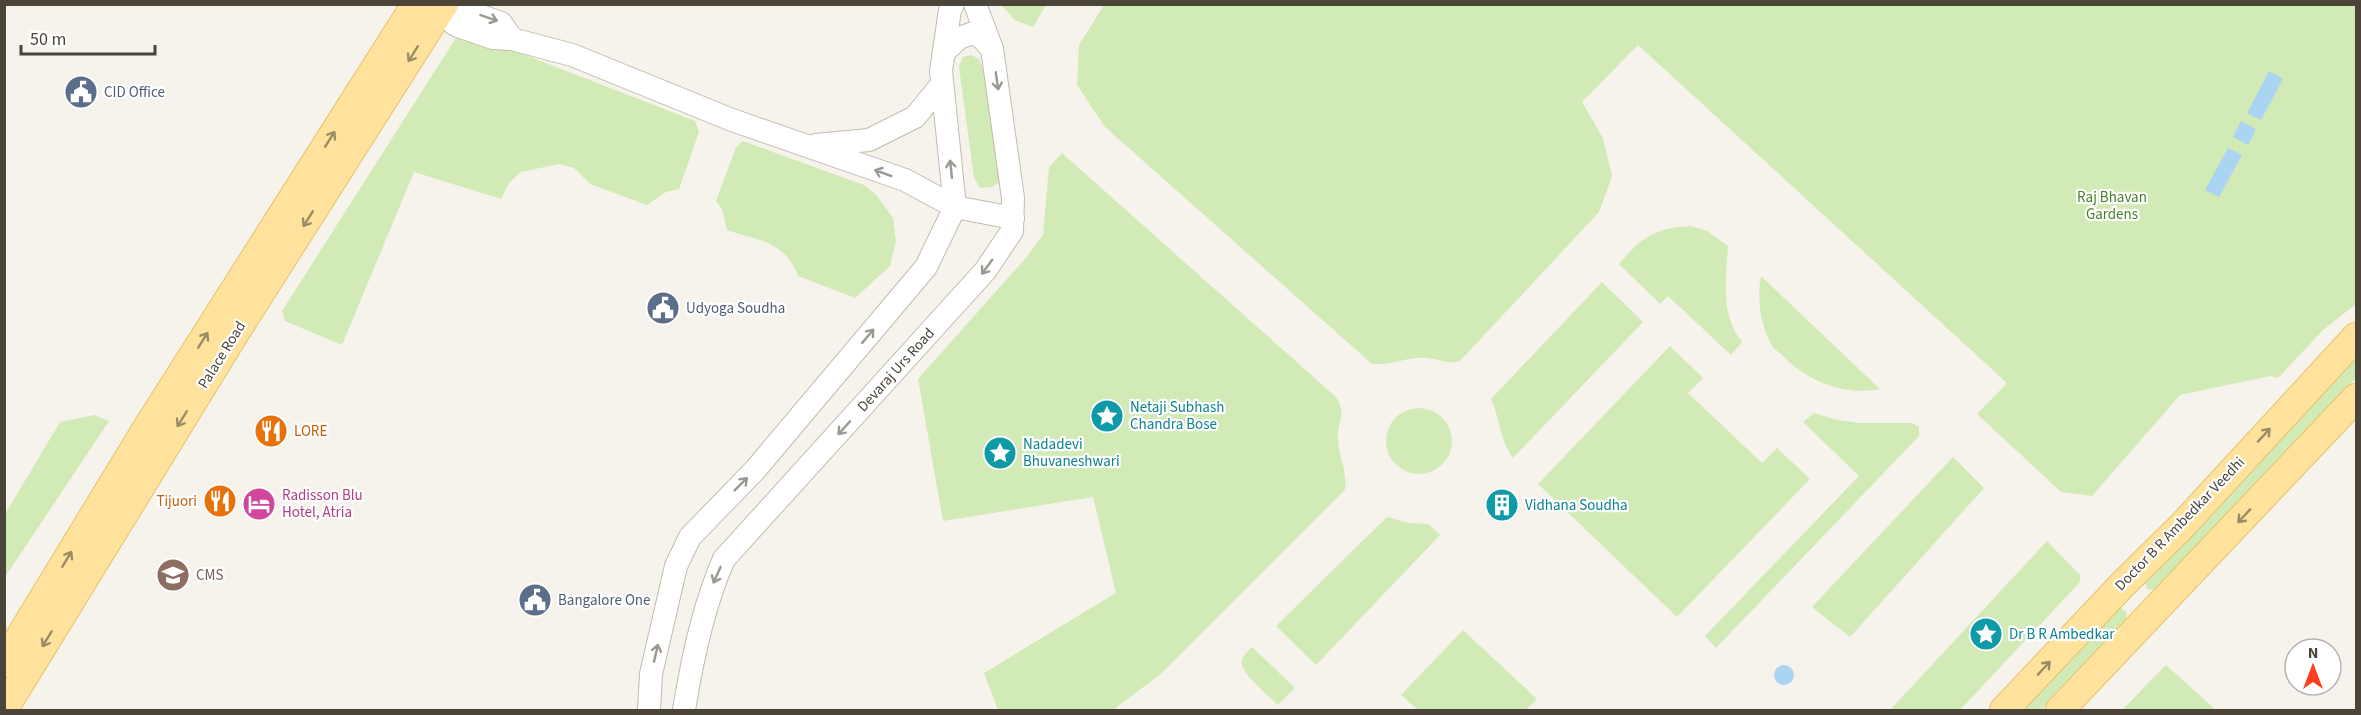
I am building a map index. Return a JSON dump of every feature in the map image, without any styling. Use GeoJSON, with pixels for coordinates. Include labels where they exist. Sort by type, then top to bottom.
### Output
{"type":"FeatureCollection","features":[{"type":"Feature","properties":{"kind":"main road","name":"Palace Road"},"geometry":{"type":"LineString","coordinates":[[4,709],[61,593],[147,428],[431,9]]}},
{"type":"Feature","properties":{"kind":"main road","name":"Doctor B R Ambedkar Veedhi"},"geometry":{"type":"LineString","coordinates":[[2004,711],[2122,584],[2182,526],[2356,338]]}},
{"type":"Feature","properties":{"kind":"main road"},"geometry":{"type":"LineString","coordinates":[[2060,711],[2356,398]]}},
{"type":"Feature","properties":{"kind":"main road","name":"Palace Road"},"geometry":{"type":"LineString","coordinates":[[4,663],[61,593]]}},
{"type":"Feature","properties":{"kind":"street"},"geometry":{"type":"LineString","coordinates":[[649,711],[651,674],[676,566],[690,537],[755,470],[926,267],[955,207],[941,71],[950,9],[953,4]]}},
{"type":"Feature","properties":{"kind":"street","name":"Devaraj Urs Road"},"geometry":{"type":"LineString","coordinates":[[684,711],[712,586],[724,559],[985,271],[1012,231],[1013,198],[992,48],[975,4]]}},
{"type":"Feature","properties":{"kind":"street"},"geometry":{"type":"LineString","coordinates":[[431,9],[458,8],[501,23],[512,39],[572,55],[732,120],[905,180],[955,207],[1012,218]]}},
{"type":"Feature","properties":{"kind":"street"},"geometry":{"type":"LineString","coordinates":[[944,52],[959,38],[973,33],[992,48]]}},
{"type":"Feature","properties":{"kind":"street"},"geometry":{"type":"LineString","coordinates":[[808,146],[869,140],[915,117],[942,84]]}},
{"type":"Feature","properties":{"kind":"green space"},"geometry":{"type":"Polygon","coordinates":[[[1001,5],[1046,5],[1033,27],[1015,20],[1001,5]]]}},
{"type":"Feature","properties":{"kind":"green space","name":"Raj Bhavan Gardens"},"geometry":{"type":"Polygon","coordinates":[[[1104,5],[2356,5],[2356,304],[2323,330],[2278,378],[2270,376],[2180,395],[2092,496],[2061,492],[1977,414],[2007,383],[1638,45],[1582,102],[1603,138],[1612,176],[1599,212],[1460,361],[1448,362],[1421,358],[1372,364],[1105,127],[1077,85],[1079,45],[1104,5]]]}},
{"type":"Feature","properties":{"kind":"green space"},"geometry":{"type":"Polygon","coordinates":[[[461,30],[695,121],[699,132],[679,189],[666,192],[647,205],[590,184],[574,168],[559,164],[521,172],[509,183],[501,199],[414,172],[342,345],[285,321],[282,311],[461,30]]]}},
{"type":"Feature","properties":{"kind":"green space"},"geometry":{"type":"Polygon","coordinates":[[[971,55],[979,59],[983,69],[999,172],[999,182],[992,187],[980,188],[974,178],[959,67],[963,57],[971,55]]]}},
{"type":"Feature","properties":{"kind":"green space"},"geometry":{"type":"Polygon","coordinates":[[[743,141],[864,185],[877,196],[893,218],[896,241],[890,266],[855,298],[798,276],[793,264],[786,256],[770,244],[727,230],[722,209],[716,201],[736,147],[743,141]]]}},
{"type":"Feature","properties":{"kind":"green space"},"geometry":{"type":"Polygon","coordinates":[[[1062,153],[1337,398],[1342,413],[1338,442],[1346,483],[1345,490],[1162,673],[1113,710],[998,710],[984,673],[1116,593],[1093,497],[943,521],[918,379],[1025,259],[1043,235],[1049,167],[1062,153]]]}},
{"type":"Feature","properties":{"kind":"green space"},"geometry":{"type":"Polygon","coordinates":[[[1691,226],[1707,231],[1728,246],[1727,308],[1730,320],[1742,342],[1731,355],[1668,296],[1660,304],[1619,264],[1635,247],[1650,236],[1668,229],[1691,226]]]}},
{"type":"Feature","properties":{"kind":"green space"},"geometry":{"type":"Polygon","coordinates":[[[1761,276],[1880,389],[1867,391],[1841,389],[1828,385],[1805,374],[1775,349],[1767,336],[1762,319],[1759,293],[1761,276]]]}},
{"type":"Feature","properties":{"kind":"green space"},"geometry":{"type":"Polygon","coordinates":[[[1602,282],[1643,322],[1513,458],[1505,444],[1491,399],[1602,282]]]}},
{"type":"Feature","properties":{"kind":"green space"},"geometry":{"type":"Polygon","coordinates":[[[1670,346],[1703,378],[1688,393],[1762,463],[1777,448],[1810,479],[1677,617],[1538,484],[1670,346]]]}},
{"type":"Feature","properties":{"kind":"green space"},"geometry":{"type":"Polygon","coordinates":[[[2356,356],[2356,378],[2159,587],[2156,590],[2147,589],[2145,580],[2356,356]]]}},
{"type":"Feature","properties":{"kind":"green space"},"geometry":{"type":"Polygon","coordinates":[[[1419,408],[1432,411],[1442,418],[1449,428],[1452,441],[1449,454],[1442,464],[1432,471],[1419,474],[1406,471],[1396,464],[1389,454],[1386,441],[1389,428],[1396,418],[1406,411],[1419,408]]]}},
{"type":"Feature","properties":{"kind":"green space"},"geometry":{"type":"Polygon","coordinates":[[[1814,413],[1837,420],[1860,423],[1912,423],[1919,427],[1919,436],[1716,648],[1705,636],[1859,476],[1803,422],[1814,413]]]}},
{"type":"Feature","properties":{"kind":"green space"},"geometry":{"type":"Polygon","coordinates":[[[94,415],[109,421],[5,577],[5,514],[60,422],[94,415]]]}},
{"type":"Feature","properties":{"kind":"green space"},"geometry":{"type":"Polygon","coordinates":[[[1953,457],[1984,488],[1850,637],[1812,607],[1953,457]]]}},
{"type":"Feature","properties":{"kind":"green space"},"geometry":{"type":"Polygon","coordinates":[[[1387,517],[1409,523],[1428,524],[1440,535],[1316,665],[1276,626],[1387,517]]]}},
{"type":"Feature","properties":{"kind":"green space"},"geometry":{"type":"Polygon","coordinates":[[[2047,541],[2080,575],[2080,582],[1960,710],[1890,710],[2047,541]]]}},
{"type":"Feature","properties":{"kind":"green space"},"geometry":{"type":"Polygon","coordinates":[[[2121,608],[2127,612],[2126,621],[2042,710],[2021,710],[2114,611],[2121,608]]]}},
{"type":"Feature","properties":{"kind":"green space"},"geometry":{"type":"Polygon","coordinates":[[[1463,630],[1537,699],[1526,710],[1418,710],[1401,695],[1463,630]]]}},
{"type":"Feature","properties":{"kind":"green space"},"geometry":{"type":"Polygon","coordinates":[[[1252,647],[1295,688],[1278,705],[1255,684],[1242,664],[1242,659],[1252,647]]]}},
{"type":"Feature","properties":{"kind":"green space"},"geometry":{"type":"Polygon","coordinates":[[[2166,665],[2216,710],[2122,710],[2166,665]]]}},
{"type":"Feature","properties":{"kind":"water"},"geometry":{"type":"Polygon","coordinates":[[[2269,71],[2283,79],[2261,120],[2247,113],[2269,71]]]}},
{"type":"Feature","properties":{"kind":"water"},"geometry":{"type":"Polygon","coordinates":[[[2241,121],[2256,129],[2248,145],[2233,137],[2241,121]]]}},
{"type":"Feature","properties":{"kind":"water"},"geometry":{"type":"Polygon","coordinates":[[[2228,148],[2242,155],[2219,197],[2205,190],[2228,148]]]}},
{"type":"Feature","properties":{"kind":"water"},"geometry":{"type":"Polygon","coordinates":[[[1784,665],[1791,668],[1794,675],[1791,682],[1784,685],[1777,682],[1774,675],[1777,668],[1784,665]]]}},
{"type":"Feature","properties":{"kind":"place","name":"CID Office"},"geometry":{"type":"Point","coordinates":[81,92]}},
{"type":"Feature","properties":{"kind":"place","name":"Udyoga Soudha"},"geometry":{"type":"Point","coordinates":[663,308]}},
{"type":"Feature","properties":{"kind":"place","name":"Netaji Subhash Chandra Bose"},"geometry":{"type":"Point","coordinates":[1107,416]}},
{"type":"Feature","properties":{"kind":"place","name":"LORE"},"geometry":{"type":"Point","coordinates":[271,431]}},
{"type":"Feature","properties":{"kind":"place","name":"Nadadevi Bhuvaneshwari"},"geometry":{"type":"Point","coordinates":[1000,453]}},
{"type":"Feature","properties":{"kind":"place","name":"Tijuori"},"geometry":{"type":"Point","coordinates":[220,501]}},
{"type":"Feature","properties":{"kind":"place","name":"Radisson Blu Hotel, Atria"},"geometry":{"type":"Point","coordinates":[259,504]}},
{"type":"Feature","properties":{"kind":"place","name":"Vidhana Soudha"},"geometry":{"type":"Point","coordinates":[1502,505]}},
{"type":"Feature","properties":{"kind":"place","name":"CMS"},"geometry":{"type":"Point","coordinates":[173,575]}},
{"type":"Feature","properties":{"kind":"place","name":"Bangalore One"},"geometry":{"type":"Point","coordinates":[535,600]}},
{"type":"Feature","properties":{"kind":"place","name":"Dr B R Ambedkar"},"geometry":{"type":"Point","coordinates":[1986,634]}}]}
